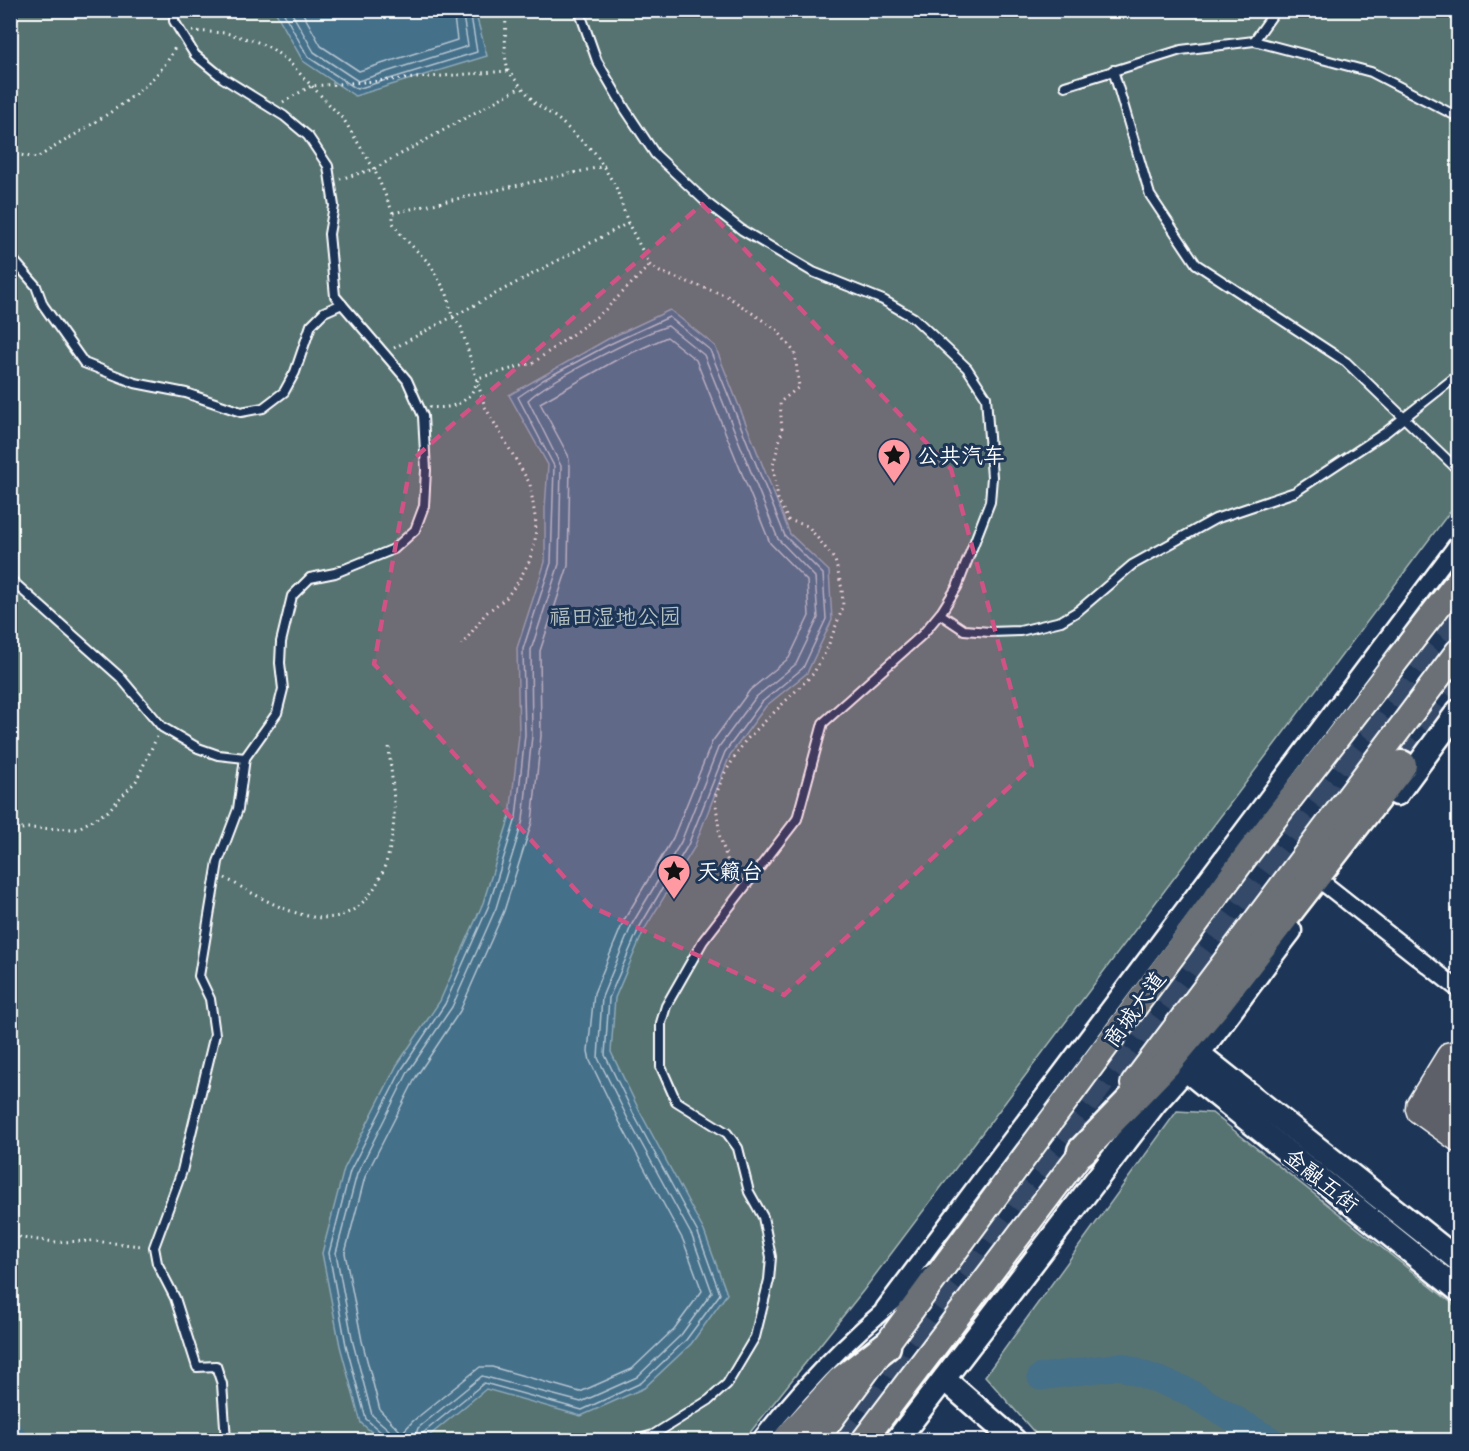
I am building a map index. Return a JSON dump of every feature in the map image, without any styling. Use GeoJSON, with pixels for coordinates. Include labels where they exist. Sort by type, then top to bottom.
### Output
{"type":"FeatureCollection","features":[{"type":"Feature","properties":{"kind":"highway"},"geometry":{"type":"LineString","coordinates":[[1082,1151],[1167,1063],[1215,1006],[1402,765]]}},
{"type":"Feature","properties":{"kind":"highway"},"geometry":{"type":"LineString","coordinates":[[787,1440],[841,1381],[886,1346]]}},
{"type":"Feature","properties":{"kind":"main road","name":"商城大道"},"geometry":{"type":"LineString","coordinates":[[816,1440],[1249,852],[1458,581]]}},
{"type":"Feature","properties":{"kind":"main road","name":"商城大道"},"geometry":{"type":"LineString","coordinates":[[864,1440],[1458,651]]}},
{"type":"Feature","properties":{"kind":"street"},"geometry":{"type":"LineString","coordinates":[[760,1440],[800,1392],[884,1308],[1458,543]]}},
{"type":"Feature","properties":{"kind":"street"},"geometry":{"type":"LineString","coordinates":[[897,1440],[1155,1103],[1192,1062],[1458,711]]}},
{"type":"Feature","properties":{"kind":"street"},"geometry":{"type":"LineString","coordinates":[[1326,885],[1458,988]]}},
{"type":"Feature","properties":{"kind":"street","name":"金融五街"},"geometry":{"type":"LineString","coordinates":[[1192,1062],[1458,1260]]}},
{"type":"Feature","properties":{"kind":"street","name":"金融五街"},"geometry":{"type":"LineString","coordinates":[[1192,1062],[1456,1281]]}},
{"type":"Feature","properties":{"kind":"street"},"geometry":{"type":"LineString","coordinates":[[884,1308],[951,1258]]}},
{"type":"Feature","properties":{"kind":"street"},"geometry":{"type":"LineString","coordinates":[[944,1379],[1014,1440]]}},
{"type":"Feature","properties":{"kind":"lane"},"geometry":{"type":"LineString","coordinates":[[174,10],[174,21],[195,55],[308,136],[328,166],[334,206],[329,234],[335,296],[407,380],[419,405],[423,416],[427,489],[424,506],[415,530],[394,549],[335,573],[310,578],[292,596],[281,642],[280,663],[283,689],[277,713],[245,758],[238,810],[216,873],[199,976],[210,999],[215,1034],[182,1171],[154,1247],[157,1263],[175,1298],[196,1367],[216,1366],[222,1384],[226,1440]]}},
{"type":"Feature","properties":{"kind":"lane"},"geometry":{"type":"LineString","coordinates":[[579,10],[581,21],[606,80],[655,154],[720,214],[813,272],[883,300],[914,318],[952,351],[986,396],[992,477],[990,502],[957,587],[940,614],[922,635],[823,723],[797,819],[703,941],[666,1006],[661,1023],[661,1067],[676,1101],[727,1133],[738,1148],[749,1192],[762,1217],[771,1257],[769,1280],[755,1337],[727,1384],[691,1412],[653,1435],[636,1440]]}},
{"type":"Feature","properties":{"kind":"lane"},"geometry":{"type":"LineString","coordinates":[[1254,41],[1276,10]]}},
{"type":"Feature","properties":{"kind":"lane"},"geometry":{"type":"LineString","coordinates":[[1065,86],[1180,50],[1254,41],[1371,72],[1458,117]]}},
{"type":"Feature","properties":{"kind":"lane"},"geometry":{"type":"LineString","coordinates":[[1113,70],[1150,195],[1196,264],[1346,362],[1458,470]]}},
{"type":"Feature","properties":{"kind":"lane"},"geometry":{"type":"LineString","coordinates":[[10,256],[36,286],[42,304],[84,363],[135,383],[186,393],[241,412],[263,408],[284,392],[295,372],[311,325],[324,312],[342,304]]}},
{"type":"Feature","properties":{"kind":"lane"},"geometry":{"type":"LineString","coordinates":[[940,614],[964,630],[990,632],[1020,631],[1061,621],[1078,611],[1132,565],[1215,519],[1295,492],[1405,418],[1458,375]]}},
{"type":"Feature","properties":{"kind":"lane"},"geometry":{"type":"LineString","coordinates":[[10,579],[120,677],[162,727],[198,748],[218,755],[245,758]]}},
{"type":"Feature","properties":{"kind":"path"},"geometry":{"type":"LineString","coordinates":[[506,10],[505,55],[508,71],[516,79],[519,88],[576,134],[605,166],[616,187],[628,222],[650,265],[660,272],[727,296],[777,330],[795,353],[799,387],[780,402],[782,431],[773,466],[778,499],[788,520],[808,526],[835,560],[842,589],[843,607],[836,628],[813,675],[745,741],[724,774],[715,797],[720,837],[738,895]]}},
{"type":"Feature","properties":{"kind":"path"},"geometry":{"type":"LineString","coordinates":[[10,153],[37,158],[146,87],[173,53],[180,32],[226,33],[263,44],[288,61],[344,120],[374,169],[393,213],[393,223],[438,277],[447,294],[452,316],[461,327],[485,407],[498,432],[515,454],[530,484],[536,522],[535,542],[530,562],[506,598],[486,613],[462,645]]}},
{"type":"Feature","properties":{"kind":"path"},"geometry":{"type":"LineString","coordinates":[[271,109],[311,86],[508,71]]}},
{"type":"Feature","properties":{"kind":"path"},"geometry":{"type":"LineString","coordinates":[[331,181],[374,169],[519,88]]}},
{"type":"Feature","properties":{"kind":"path"},"geometry":{"type":"LineString","coordinates":[[393,213],[605,166]]}},
{"type":"Feature","properties":{"kind":"path"},"geometry":{"type":"LineString","coordinates":[[384,354],[628,222]]}},
{"type":"Feature","properties":{"kind":"path"},"geometry":{"type":"LineString","coordinates":[[478,378],[533,363],[603,312],[650,265]]}},
{"type":"Feature","properties":{"kind":"path"},"geometry":{"type":"LineString","coordinates":[[419,405],[456,406],[470,397],[478,378]]}},
{"type":"Feature","properties":{"kind":"path"},"geometry":{"type":"LineString","coordinates":[[10,832],[26,828],[77,829],[108,811],[136,781],[162,727]]}},
{"type":"Feature","properties":{"kind":"path"},"geometry":{"type":"LineString","coordinates":[[216,873],[253,894],[313,917],[338,917],[360,907],[378,885],[391,849],[394,794],[389,744]]}},
{"type":"Feature","properties":{"kind":"path"},"geometry":{"type":"LineString","coordinates":[[10,1229],[21,1238],[56,1242],[93,1241],[154,1247]]}},
{"type":"Feature","properties":{"kind":"highlighted area"},"geometry":{"type":"Polygon","coordinates":[[[702,204],[951,469],[1032,766],[784,995],[590,906],[374,664],[411,461],[702,204]]]}},
{"type":"Feature","properties":{"kind":"green space","name":"福田湿地公园"},"geometry":{"type":"Polygon","coordinates":[[[10,11],[1458,11],[1458,501],[863,1291],[744,1440],[11,1440],[10,11]]]}},
{"type":"Feature","properties":{"kind":"green space"},"geometry":{"type":"Polygon","coordinates":[[[1177,1111],[1212,1113],[1458,1308],[1458,1440],[1041,1440],[985,1376],[1177,1111]]]}},
{"type":"Feature","properties":{"kind":"water"},"geometry":{"type":"Polygon","coordinates":[[[275,11],[475,11],[487,56],[355,96],[303,61],[275,11]]]}},
{"type":"Feature","properties":{"kind":"water"},"geometry":{"type":"Polygon","coordinates":[[[670,310],[715,346],[790,534],[829,571],[832,620],[807,673],[766,706],[730,755],[694,848],[644,930],[615,998],[611,1052],[640,1112],[704,1231],[727,1294],[691,1344],[644,1388],[581,1416],[486,1389],[424,1440],[381,1440],[361,1423],[340,1346],[322,1253],[344,1169],[397,1065],[440,1001],[483,903],[510,816],[519,735],[517,648],[545,562],[548,465],[509,395],[608,339],[670,310]]]}},
{"type":"Feature","properties":{"kind":"building"},"geometry":{"type":"Polygon","coordinates":[[[1451,1041],[1458,1044],[1458,1155],[1408,1119],[1405,1110],[1406,1101],[1438,1049],[1443,1043],[1451,1041]]]}},
{"type":"Feature","properties":{"kind":"waterway"},"geometry":{"type":"LineString","coordinates":[[1041,1377],[1120,1366],[1185,1390],[1270,1440]]}},
{"type":"Feature","properties":{"kind":"waterway"},"geometry":{"type":"LineString","coordinates":[[10,1434],[15,1440]]}},
{"type":"Feature","properties":{"kind":"tunnel"},"geometry":{"type":"LineString","coordinates":[[833,1440],[1297,819],[1458,610]]}},
{"type":"Feature","properties":{"kind":"tunnel"},"geometry":{"type":"LineString","coordinates":[[1402,765],[1458,686]]}},
{"type":"Feature","properties":{"kind":"place","name":"公共汽车"},"geometry":{"type":"Point","coordinates":[894,484]}},
{"type":"Feature","properties":{"kind":"place","name":"天籁台"},"geometry":{"type":"Point","coordinates":[674,900]}}]}
